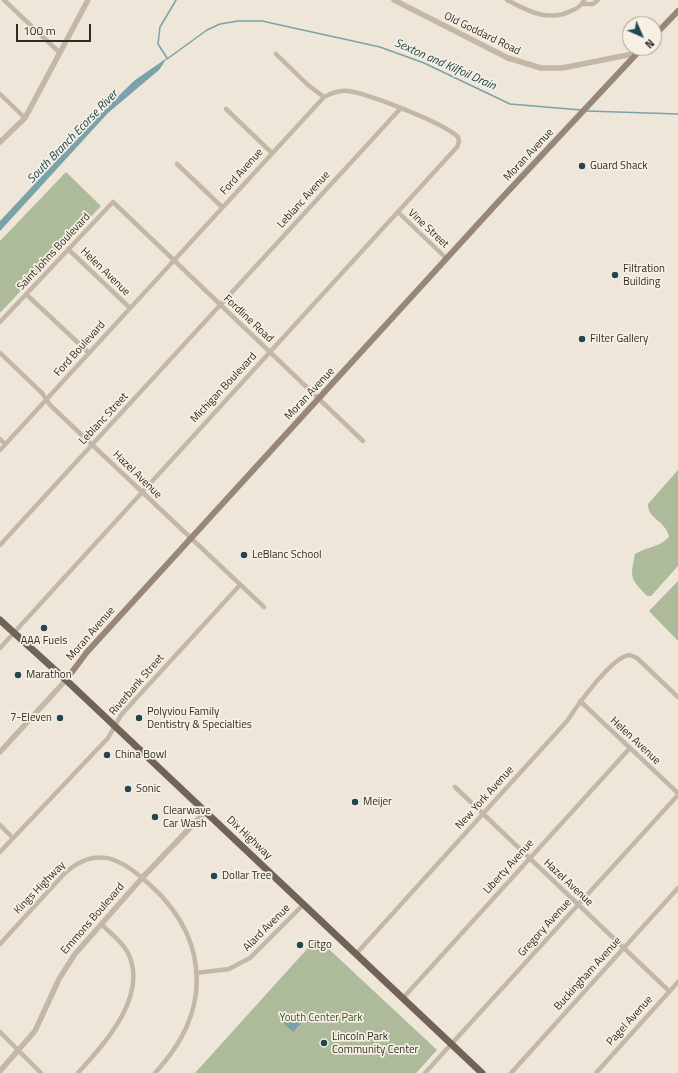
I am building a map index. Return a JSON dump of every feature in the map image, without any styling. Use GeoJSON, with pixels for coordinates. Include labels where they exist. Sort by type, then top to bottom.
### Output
{"type":"FeatureCollection","features":[{"type":"Feature","properties":{"kind":"main road"},"geometry":{"type":"LineString","coordinates":[[662,28],[678,11]]}},
{"type":"Feature","properties":{"kind":"main road","name":"Moran Avenue"},"geometry":{"type":"LineString","coordinates":[[66,680],[87,652],[634,56]]}},
{"type":"Feature","properties":{"kind":"main road","name":"Dix Highway"},"geometry":{"type":"LineString","coordinates":[[0,620],[114,725],[482,1073]]}},
{"type":"Feature","properties":{"kind":"street"},"geometry":{"type":"LineString","coordinates":[[4,0],[60,53]]}},
{"type":"Feature","properties":{"kind":"street"},"geometry":{"type":"LineString","coordinates":[[0,142],[25,118],[88,0]]}},
{"type":"Feature","properties":{"kind":"street","name":"Old Goddard Road"},"geometry":{"type":"LineString","coordinates":[[394,0],[508,58],[541,68],[562,68],[622,54]]}},
{"type":"Feature","properties":{"kind":"street"},"geometry":{"type":"LineString","coordinates":[[508,0],[528,11],[544,16],[564,14],[583,2],[594,4],[598,0]]}},
{"type":"Feature","properties":{"kind":"street"},"geometry":{"type":"LineString","coordinates":[[276,54],[308,85],[324,97],[336,92],[348,91],[401,108]]}},
{"type":"Feature","properties":{"kind":"street"},"geometry":{"type":"LineString","coordinates":[[0,94],[25,118]]}},
{"type":"Feature","properties":{"kind":"street","name":"Ford Avenue"},"geometry":{"type":"LineString","coordinates":[[174,260],[324,97]]}},
{"type":"Feature","properties":{"kind":"street","name":"Michigan Boulevard"},"geometry":{"type":"LineString","coordinates":[[0,648],[457,146],[459,140],[455,134],[401,108]]}},
{"type":"Feature","properties":{"kind":"street","name":"Leblanc Avenue"},"geometry":{"type":"LineString","coordinates":[[221,305],[401,108]]}},
{"type":"Feature","properties":{"kind":"street"},"geometry":{"type":"LineString","coordinates":[[226,109],[272,153]]}},
{"type":"Feature","properties":{"kind":"street"},"geometry":{"type":"LineString","coordinates":[[177,164],[222,207]]}},
{"type":"Feature","properties":{"kind":"street","name":"Saint Johns Boulevard"},"geometry":{"type":"LineString","coordinates":[[0,322],[113,202],[121,209]]}},
{"type":"Feature","properties":{"kind":"street","name":"Fordline Road"},"geometry":{"type":"LineString","coordinates":[[121,209],[363,441]]}},
{"type":"Feature","properties":{"kind":"street","name":"Vine Street"},"geometry":{"type":"LineString","coordinates":[[398,212],[447,259]]}},
{"type":"Feature","properties":{"kind":"street","name":"Helen Avenue"},"geometry":{"type":"LineString","coordinates":[[68,249],[130,308]]}},
{"type":"Feature","properties":{"kind":"street","name":"Ford Boulevard"},"geometry":{"type":"LineString","coordinates":[[0,450],[174,260]]}},
{"type":"Feature","properties":{"kind":"street"},"geometry":{"type":"LineString","coordinates":[[26,294],[88,353]]}},
{"type":"Feature","properties":{"kind":"street","name":"Leblanc Street"},"geometry":{"type":"LineString","coordinates":[[0,545],[221,305]]}},
{"type":"Feature","properties":{"kind":"street","name":"Hazel Avenue"},"geometry":{"type":"LineString","coordinates":[[0,353],[46,400],[264,607]]}},
{"type":"Feature","properties":{"kind":"street"},"geometry":{"type":"LineString","coordinates":[[0,439],[5,444]]}},
{"type":"Feature","properties":{"kind":"street","name":"Riverbank Street"},"geometry":{"type":"LineString","coordinates":[[0,852],[108,738],[121,715],[240,584]]}},
{"type":"Feature","properties":{"kind":"street","name":"New York Avenue"},"geometry":{"type":"LineString","coordinates":[[356,954],[567,721],[580,701],[619,659],[628,654],[637,658],[678,697]]}},
{"type":"Feature","properties":{"kind":"street","name":"Moran Avenue"},"geometry":{"type":"LineString","coordinates":[[0,752],[66,680]]}},
{"type":"Feature","properties":{"kind":"street","name":"Helen Avenue"},"geometry":{"type":"LineString","coordinates":[[580,701],[678,794]]}},
{"type":"Feature","properties":{"kind":"street","name":"Liberty Avenue"},"geometry":{"type":"LineString","coordinates":[[403,998],[630,748]]}},
{"type":"Feature","properties":{"kind":"street","name":"Hazel Avenue"},"geometry":{"type":"LineString","coordinates":[[455,787],[670,992]]}},
{"type":"Feature","properties":{"kind":"street","name":"Gregory Avenue"},"geometry":{"type":"LineString","coordinates":[[425,1073],[678,794]]}},
{"type":"Feature","properties":{"kind":"street","name":"Emmons Boulevard"},"geometry":{"type":"LineString","coordinates":[[0,1072],[19,1051],[39,1024],[55,987],[68,964],[142,878],[205,812]]}},
{"type":"Feature","properties":{"kind":"street"},"geometry":{"type":"LineString","coordinates":[[0,826],[13,838]]}},
{"type":"Feature","properties":{"kind":"street","name":"Kings Highway"},"geometry":{"type":"LineString","coordinates":[[0,944],[64,874],[82,862],[100,858],[115,860],[131,868],[165,900],[181,922],[192,947],[196,973],[195,1000],[188,1026],[172,1053],[155,1073]]}},
{"type":"Feature","properties":{"kind":"street","name":"Buckingham Avenue"},"geometry":{"type":"LineString","coordinates":[[511,1073],[678,888]]}},
{"type":"Feature","properties":{"kind":"street","name":"Alard Avenue"},"geometry":{"type":"LineString","coordinates":[[196,973],[229,969],[250,958],[303,905]]}},
{"type":"Feature","properties":{"kind":"street"},"geometry":{"type":"LineString","coordinates":[[78,1073],[111,1033],[123,1012],[132,989],[133,970],[128,953],[122,943],[101,924]]}},
{"type":"Feature","properties":{"kind":"street","name":"Pagel Avenue"},"geometry":{"type":"LineString","coordinates":[[596,1073],[678,982]]}},
{"type":"Feature","properties":{"kind":"street"},"geometry":{"type":"LineString","coordinates":[[0,1032],[41,1073]]}},
{"type":"Feature","properties":{"kind":"green space"},"geometry":{"type":"Polygon","coordinates":[[[66,172],[101,206],[0,313],[0,241],[66,172]]]}},
{"type":"Feature","properties":{"kind":"green space"},"geometry":{"type":"Polygon","coordinates":[[[678,470],[678,566],[651,596],[647,596],[634,581],[632,568],[635,554],[661,543],[669,537],[663,525],[650,512],[648,504],[678,470]]]}},
{"type":"Feature","properties":{"kind":"green space"},"geometry":{"type":"Polygon","coordinates":[[[678,581],[678,641],[649,611],[678,581]]]}},
{"type":"Feature","properties":{"kind":"green space","name":"Youth Center Park"},"geometry":{"type":"Polygon","coordinates":[[[317,938],[437,1050],[416,1073],[195,1073],[317,938]]]}},
{"type":"Feature","properties":{"kind":"water"},"geometry":{"type":"Polygon","coordinates":[[[167,58],[159,70],[108,113],[0,231],[0,221],[101,113],[135,80],[167,58]]]}},
{"type":"Feature","properties":{"kind":"water"},"geometry":{"type":"Polygon","coordinates":[[[299,1011],[306,1018],[293,1032],[280,1020],[287,1013],[293,1018],[299,1011]]]}},
{"type":"Feature","properties":{"kind":"waterway","name":"South Branch Ecorse River"},"geometry":{"type":"LineString","coordinates":[[167,58],[158,44],[160,27],[176,0]]}},
{"type":"Feature","properties":{"kind":"waterway","name":"Sexton and Kilfoil Drain"},"geometry":{"type":"LineString","coordinates":[[167,59],[207,30],[220,24],[238,21],[262,21],[380,47],[424,63],[510,104],[581,110]]}},
{"type":"Feature","properties":{"kind":"waterway","name":"Sexton and Kilfoil Drain"},"geometry":{"type":"LineString","coordinates":[[587,111],[678,114]]}},
{"type":"Feature","properties":{"kind":"place","name":"Guard Shack"},"geometry":{"type":"Point","coordinates":[582,166]}},
{"type":"Feature","properties":{"kind":"place","name":"Filtration Building"},"geometry":{"type":"Point","coordinates":[615,275]}},
{"type":"Feature","properties":{"kind":"place","name":"Filter Gallery"},"geometry":{"type":"Point","coordinates":[582,339]}},
{"type":"Feature","properties":{"kind":"place","name":"LeBlanc School"},"geometry":{"type":"Point","coordinates":[244,555]}},
{"type":"Feature","properties":{"kind":"place","name":"AAA Fuels"},"geometry":{"type":"Point","coordinates":[44,628]}},
{"type":"Feature","properties":{"kind":"place","name":"Marathon"},"geometry":{"type":"Point","coordinates":[18,675]}},
{"type":"Feature","properties":{"kind":"place","name":"7-Eleven"},"geometry":{"type":"Point","coordinates":[60,718]}},
{"type":"Feature","properties":{"kind":"place","name":"Polyviou Family Dentistry & Specialties"},"geometry":{"type":"Point","coordinates":[139,718]}},
{"type":"Feature","properties":{"kind":"place","name":"China Bowl"},"geometry":{"type":"Point","coordinates":[107,755]}},
{"type":"Feature","properties":{"kind":"place","name":"Sonic"},"geometry":{"type":"Point","coordinates":[128,789]}},
{"type":"Feature","properties":{"kind":"place","name":"Meijer"},"geometry":{"type":"Point","coordinates":[355,802]}},
{"type":"Feature","properties":{"kind":"place","name":"Clearwave Car Wash"},"geometry":{"type":"Point","coordinates":[155,817]}},
{"type":"Feature","properties":{"kind":"place","name":"Dollar Tree"},"geometry":{"type":"Point","coordinates":[214,876]}},
{"type":"Feature","properties":{"kind":"place","name":"Citgo"},"geometry":{"type":"Point","coordinates":[300,945]}},
{"type":"Feature","properties":{"kind":"place","name":"Lincoln Park Community Center"},"geometry":{"type":"Point","coordinates":[324,1043]}}]}
